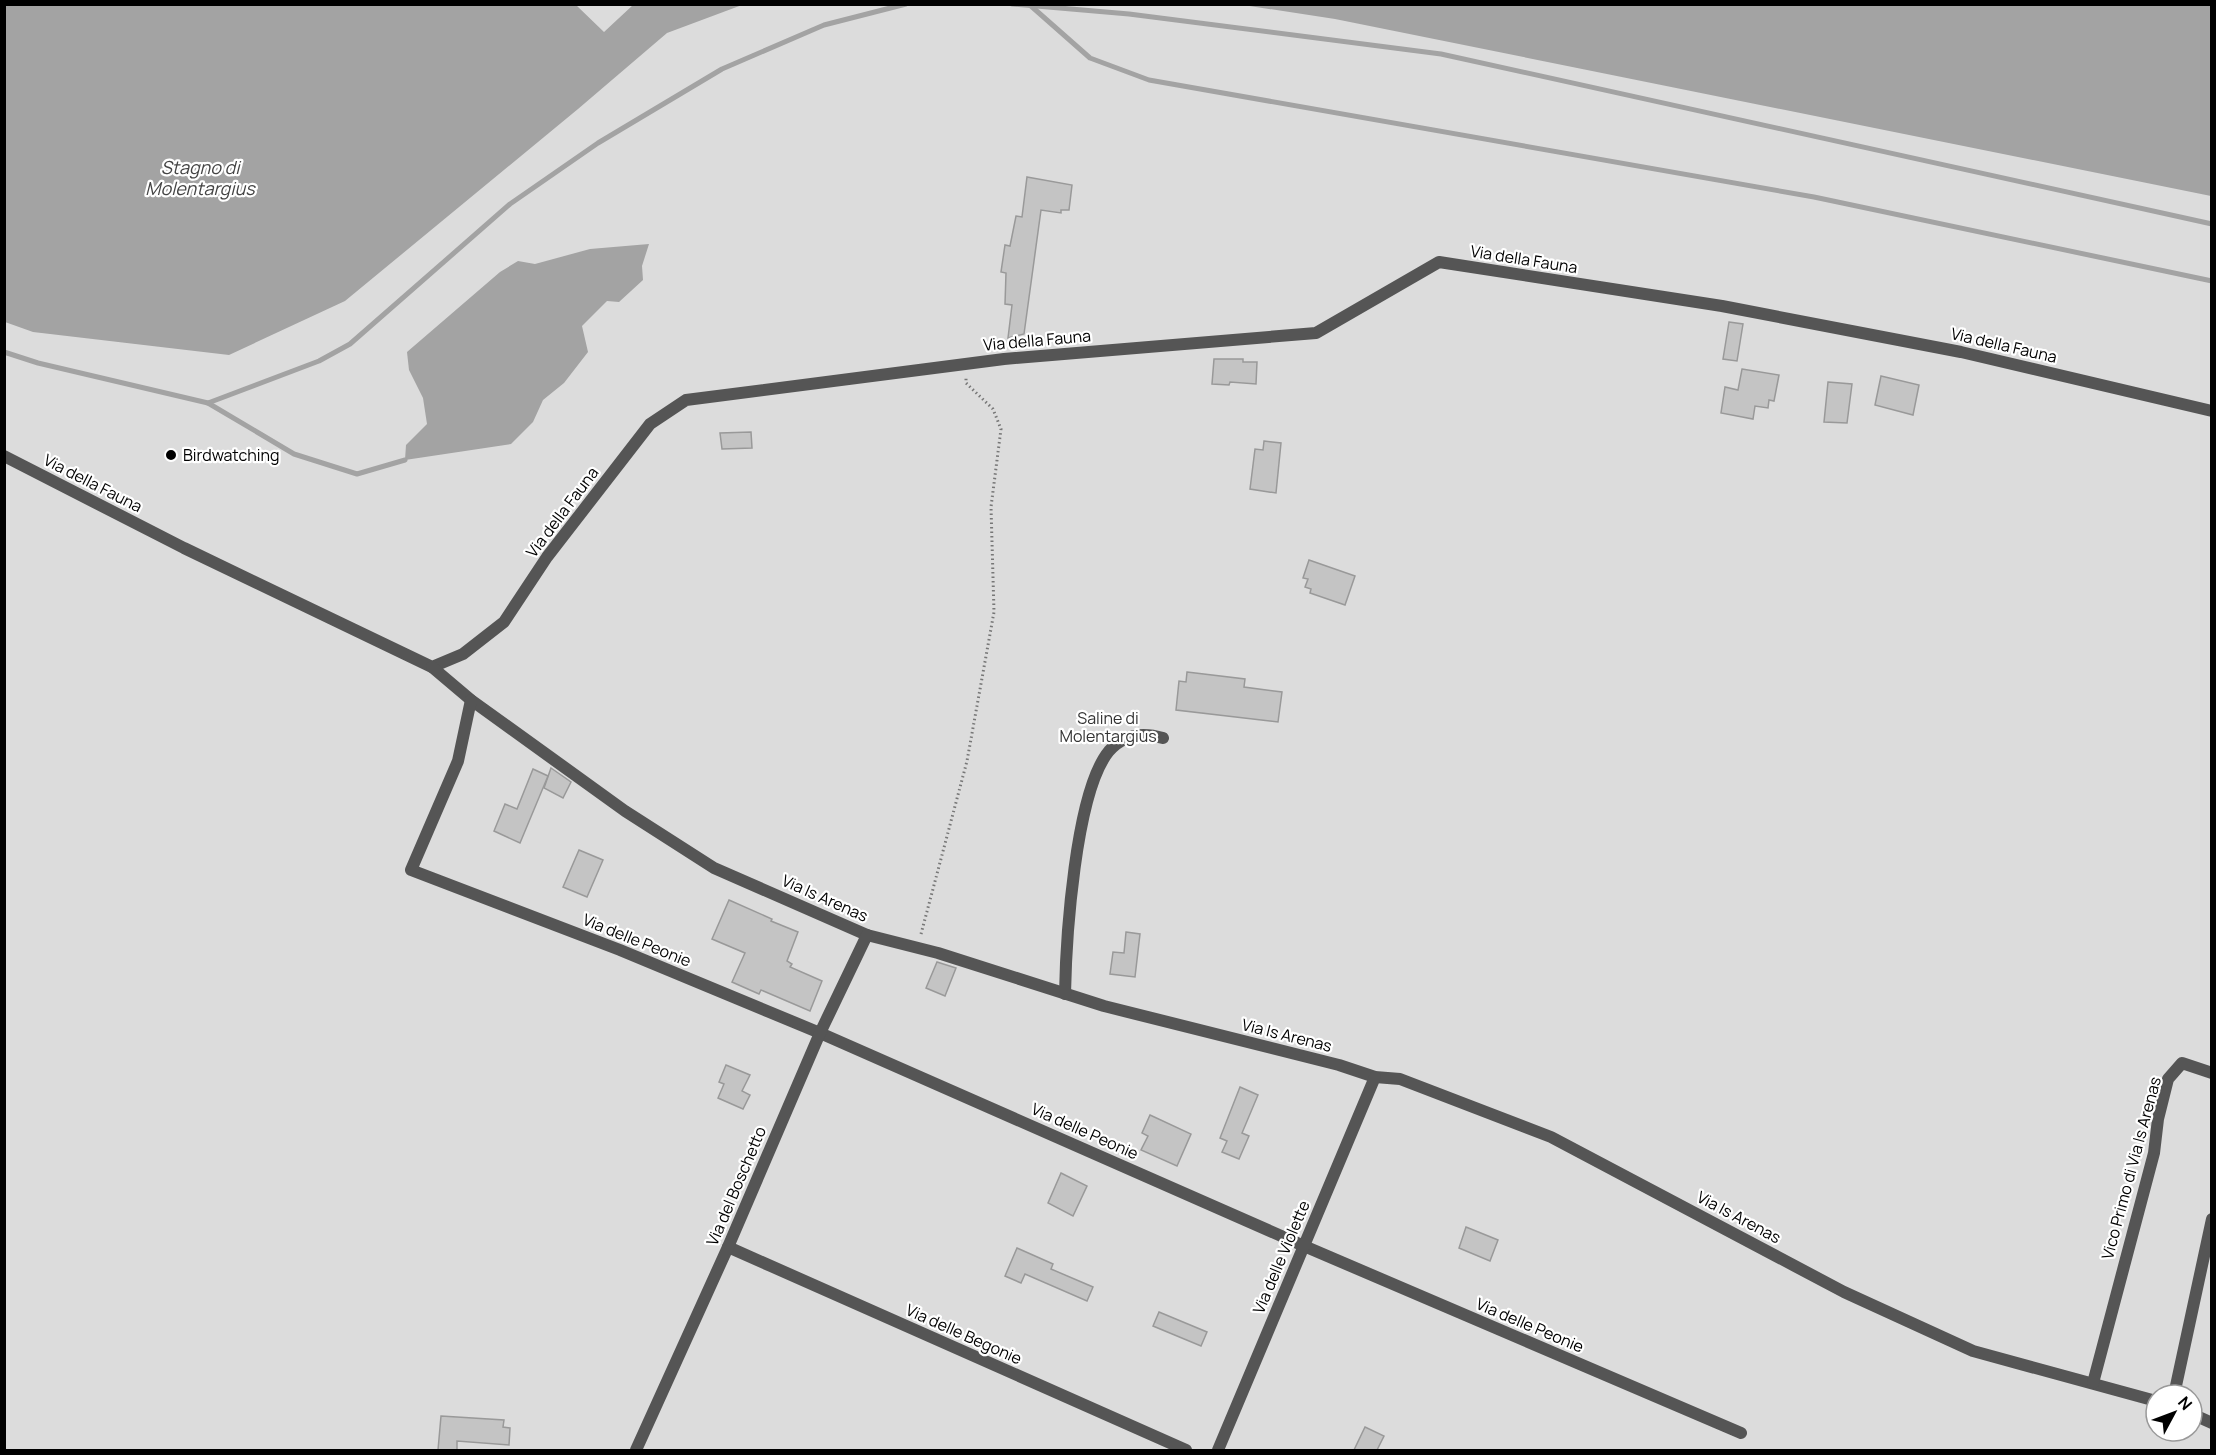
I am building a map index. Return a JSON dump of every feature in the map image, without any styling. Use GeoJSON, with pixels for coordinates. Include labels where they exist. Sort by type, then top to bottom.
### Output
{"type":"FeatureCollection","features":[{"type":"Feature","properties":{"kind":"street","name":"Via della Fauna"},"geometry":{"type":"LineString","coordinates":[[4,456],[184,548],[432,668],[463,654],[504,622],[547,557],[650,424],[686,400],[1004,359],[1316,333],[1439,262],[1722,306],[1961,352],[2211,411]]}},
{"type":"Feature","properties":{"kind":"street","name":"Via Is Arenas"},"geometry":{"type":"LineString","coordinates":[[432,668],[471,700],[625,811],[714,868],[867,935],[917,948],[1104,1006],[1339,1065],[1375,1077],[1400,1078],[1551,1137],[1844,1292],[1973,1351],[2144,1398]]}},
{"type":"Feature","properties":{"kind":"street","name":"Via delle Peonie"},"geometry":{"type":"LineString","coordinates":[[471,700],[458,761],[411,870],[620,950],[820,1033],[1304,1246],[1741,1433]]}},
{"type":"Feature","properties":{"kind":"street"},"geometry":{"type":"LineString","coordinates":[[1065,994],[1066,940],[1076,865],[1086,807],[1096,776],[1109,752],[1126,737],[1149,734],[1163,738]]}},
{"type":"Feature","properties":{"kind":"street","name":"Via del Boschetto"},"geometry":{"type":"LineString","coordinates":[[636,1450],[728,1247],[820,1033],[867,935]]}},
{"type":"Feature","properties":{"kind":"street","name":"Vico Primo di Via Is Arenas"},"geometry":{"type":"LineString","coordinates":[[2093,1383],[2154,1153],[2158,1119],[2168,1079],[2182,1063],[2211,1073]]}},
{"type":"Feature","properties":{"kind":"street","name":"Via delle Violette"},"geometry":{"type":"LineString","coordinates":[[1218,1450],[1375,1077]]}},
{"type":"Feature","properties":{"kind":"street"},"geometry":{"type":"LineString","coordinates":[[2177,1383],[2211,1219]]}},
{"type":"Feature","properties":{"kind":"street","name":"Via delle Begonie"},"geometry":{"type":"LineString","coordinates":[[728,1247],[1186,1450]]}},
{"type":"Feature","properties":{"kind":"path"},"geometry":{"type":"LineString","coordinates":[[917,948],[967,761],[994,612],[991,507],[1001,429],[993,409],[966,383],[964,364]]}},
{"type":"Feature","properties":{"kind":"green space","name":"Saline di Molentargius"},"geometry":{"type":"Polygon","coordinates":[[[5,5],[2211,5],[2211,1450],[5,1450],[5,5]]]}},
{"type":"Feature","properties":{"kind":"water","name":"Stagno di Molentargius"},"geometry":{"type":"Polygon","coordinates":[[[5,5],[576,5],[604,32],[633,5],[742,5],[667,33],[345,301],[229,355],[33,332],[5,322],[5,5]]]}},
{"type":"Feature","properties":{"kind":"water"},"geometry":{"type":"Polygon","coordinates":[[[1243,5],[2211,5],[2211,196],[1335,19],[1243,5]]]}},
{"type":"Feature","properties":{"kind":"water"},"geometry":{"type":"Polygon","coordinates":[[[649,244],[642,266],[643,280],[619,302],[607,301],[582,326],[588,352],[564,383],[543,400],[533,422],[511,444],[405,460],[406,445],[427,424],[423,398],[409,370],[407,352],[500,272],[518,261],[535,264],[590,249],[649,244]]]}},
{"type":"Feature","properties":{"kind":"building"},"geometry":{"type":"Polygon","coordinates":[[[1027,177],[1072,185],[1069,210],[1061,210],[1061,213],[1041,210],[1024,334],[1008,338],[1012,305],[1005,304],[1006,273],[1001,272],[1005,245],[1010,246],[1016,216],[1022,217],[1027,177]]]}},
{"type":"Feature","properties":{"kind":"building"},"geometry":{"type":"Polygon","coordinates":[[[1729,322],[1743,324],[1737,361],[1723,359],[1729,322]]]}},
{"type":"Feature","properties":{"kind":"building"},"geometry":{"type":"Polygon","coordinates":[[[1214,359],[1243,359],[1243,362],[1257,362],[1256,384],[1230,382],[1229,385],[1212,384],[1214,359]]]}},
{"type":"Feature","properties":{"kind":"building"},"geometry":{"type":"Polygon","coordinates":[[[1742,369],[1779,375],[1774,401],[1769,400],[1768,408],[1755,406],[1753,419],[1721,413],[1725,387],[1738,390],[1742,369]]]}},
{"type":"Feature","properties":{"kind":"building"},"geometry":{"type":"Polygon","coordinates":[[[1881,376],[1919,385],[1913,415],[1875,405],[1881,376]]]}},
{"type":"Feature","properties":{"kind":"building"},"geometry":{"type":"Polygon","coordinates":[[[1828,382],[1852,384],[1847,423],[1824,422],[1828,382]]]}},
{"type":"Feature","properties":{"kind":"building"},"geometry":{"type":"Polygon","coordinates":[[[751,432],[752,448],[722,449],[720,433],[751,432]]]}},
{"type":"Feature","properties":{"kind":"building"},"geometry":{"type":"Polygon","coordinates":[[[1264,441],[1281,443],[1276,493],[1250,489],[1255,449],[1263,450],[1264,441]]]}},
{"type":"Feature","properties":{"kind":"building"},"geometry":{"type":"Polygon","coordinates":[[[1309,560],[1355,576],[1345,605],[1310,593],[1311,589],[1305,587],[1308,579],[1303,578],[1309,560]]]}},
{"type":"Feature","properties":{"kind":"building"},"geometry":{"type":"Polygon","coordinates":[[[1187,672],[1245,679],[1244,687],[1282,692],[1278,722],[1176,710],[1179,681],[1186,682],[1187,672]]]}},
{"type":"Feature","properties":{"kind":"building"},"geometry":{"type":"Polygon","coordinates":[[[551,768],[571,782],[563,798],[544,788],[551,768]]]}},
{"type":"Feature","properties":{"kind":"building"},"geometry":{"type":"Polygon","coordinates":[[[533,769],[548,776],[520,843],[494,831],[505,804],[517,809],[533,769]]]}},
{"type":"Feature","properties":{"kind":"building"},"geometry":{"type":"Polygon","coordinates":[[[579,850],[603,860],[587,897],[563,887],[579,850]]]}},
{"type":"Feature","properties":{"kind":"building"},"geometry":{"type":"Polygon","coordinates":[[[729,900],[798,932],[787,961],[792,964],[790,967],[822,981],[810,1011],[761,990],[759,994],[732,982],[745,953],[712,939],[729,900]]]}},
{"type":"Feature","properties":{"kind":"building"},"geometry":{"type":"Polygon","coordinates":[[[1126,932],[1140,934],[1135,977],[1110,974],[1113,952],[1124,953],[1126,932]]]}},
{"type":"Feature","properties":{"kind":"building"},"geometry":{"type":"Polygon","coordinates":[[[937,962],[956,968],[945,996],[926,988],[937,962]]]}},
{"type":"Feature","properties":{"kind":"building"},"geometry":{"type":"Polygon","coordinates":[[[726,1065],[750,1075],[742,1091],[750,1095],[743,1109],[718,1098],[724,1084],[719,1082],[726,1065]]]}},
{"type":"Feature","properties":{"kind":"building"},"geometry":{"type":"Polygon","coordinates":[[[1240,1087],[1258,1095],[1242,1133],[1249,1136],[1239,1159],[1222,1152],[1227,1141],[1220,1138],[1240,1087]]]}},
{"type":"Feature","properties":{"kind":"building"},"geometry":{"type":"Polygon","coordinates":[[[1150,1115],[1191,1134],[1177,1166],[1141,1150],[1148,1136],[1142,1133],[1150,1115]]]}},
{"type":"Feature","properties":{"kind":"building"},"geometry":{"type":"Polygon","coordinates":[[[1061,1173],[1087,1186],[1073,1216],[1048,1203],[1061,1173]]]}},
{"type":"Feature","properties":{"kind":"building"},"geometry":{"type":"Polygon","coordinates":[[[1466,1227],[1498,1240],[1490,1261],[1459,1248],[1466,1227]]]}},
{"type":"Feature","properties":{"kind":"building"},"geometry":{"type":"Polygon","coordinates":[[[1017,1248],[1053,1264],[1051,1269],[1093,1287],[1087,1301],[1025,1274],[1021,1283],[1005,1276],[1017,1248]]]}},
{"type":"Feature","properties":{"kind":"building"},"geometry":{"type":"Polygon","coordinates":[[[1159,1312],[1207,1332],[1201,1346],[1153,1326],[1159,1312]]]}},
{"type":"Feature","properties":{"kind":"building"},"geometry":{"type":"Polygon","coordinates":[[[441,1416],[504,1420],[503,1427],[510,1428],[509,1445],[457,1441],[457,1450],[438,1450],[441,1416]]]}},
{"type":"Feature","properties":{"kind":"building"},"geometry":{"type":"Polygon","coordinates":[[[1365,1427],[1384,1436],[1377,1450],[1354,1450],[1365,1427]]]}},
{"type":"Feature","properties":{"kind":"waterway"},"geometry":{"type":"LineString","coordinates":[[208,403],[319,361],[350,344],[510,204],[598,143],[722,69],[824,25],[906,4]]}},
{"type":"Feature","properties":{"kind":"waterway"},"geometry":{"type":"LineString","coordinates":[[1012,4],[1129,14],[1441,54],[2212,224]]}},
{"type":"Feature","properties":{"kind":"waterway"},"geometry":{"type":"LineString","coordinates":[[1031,6],[1090,58],[1149,80],[1814,197],[2212,281]]}},
{"type":"Feature","properties":{"kind":"waterway"},"geometry":{"type":"LineString","coordinates":[[4,352],[38,363],[208,403],[294,454],[357,474],[405,460]]}},
{"type":"Feature","properties":{"kind":"place","name":"Birdwatching"},"geometry":{"type":"Point","coordinates":[171,455]}}]}
